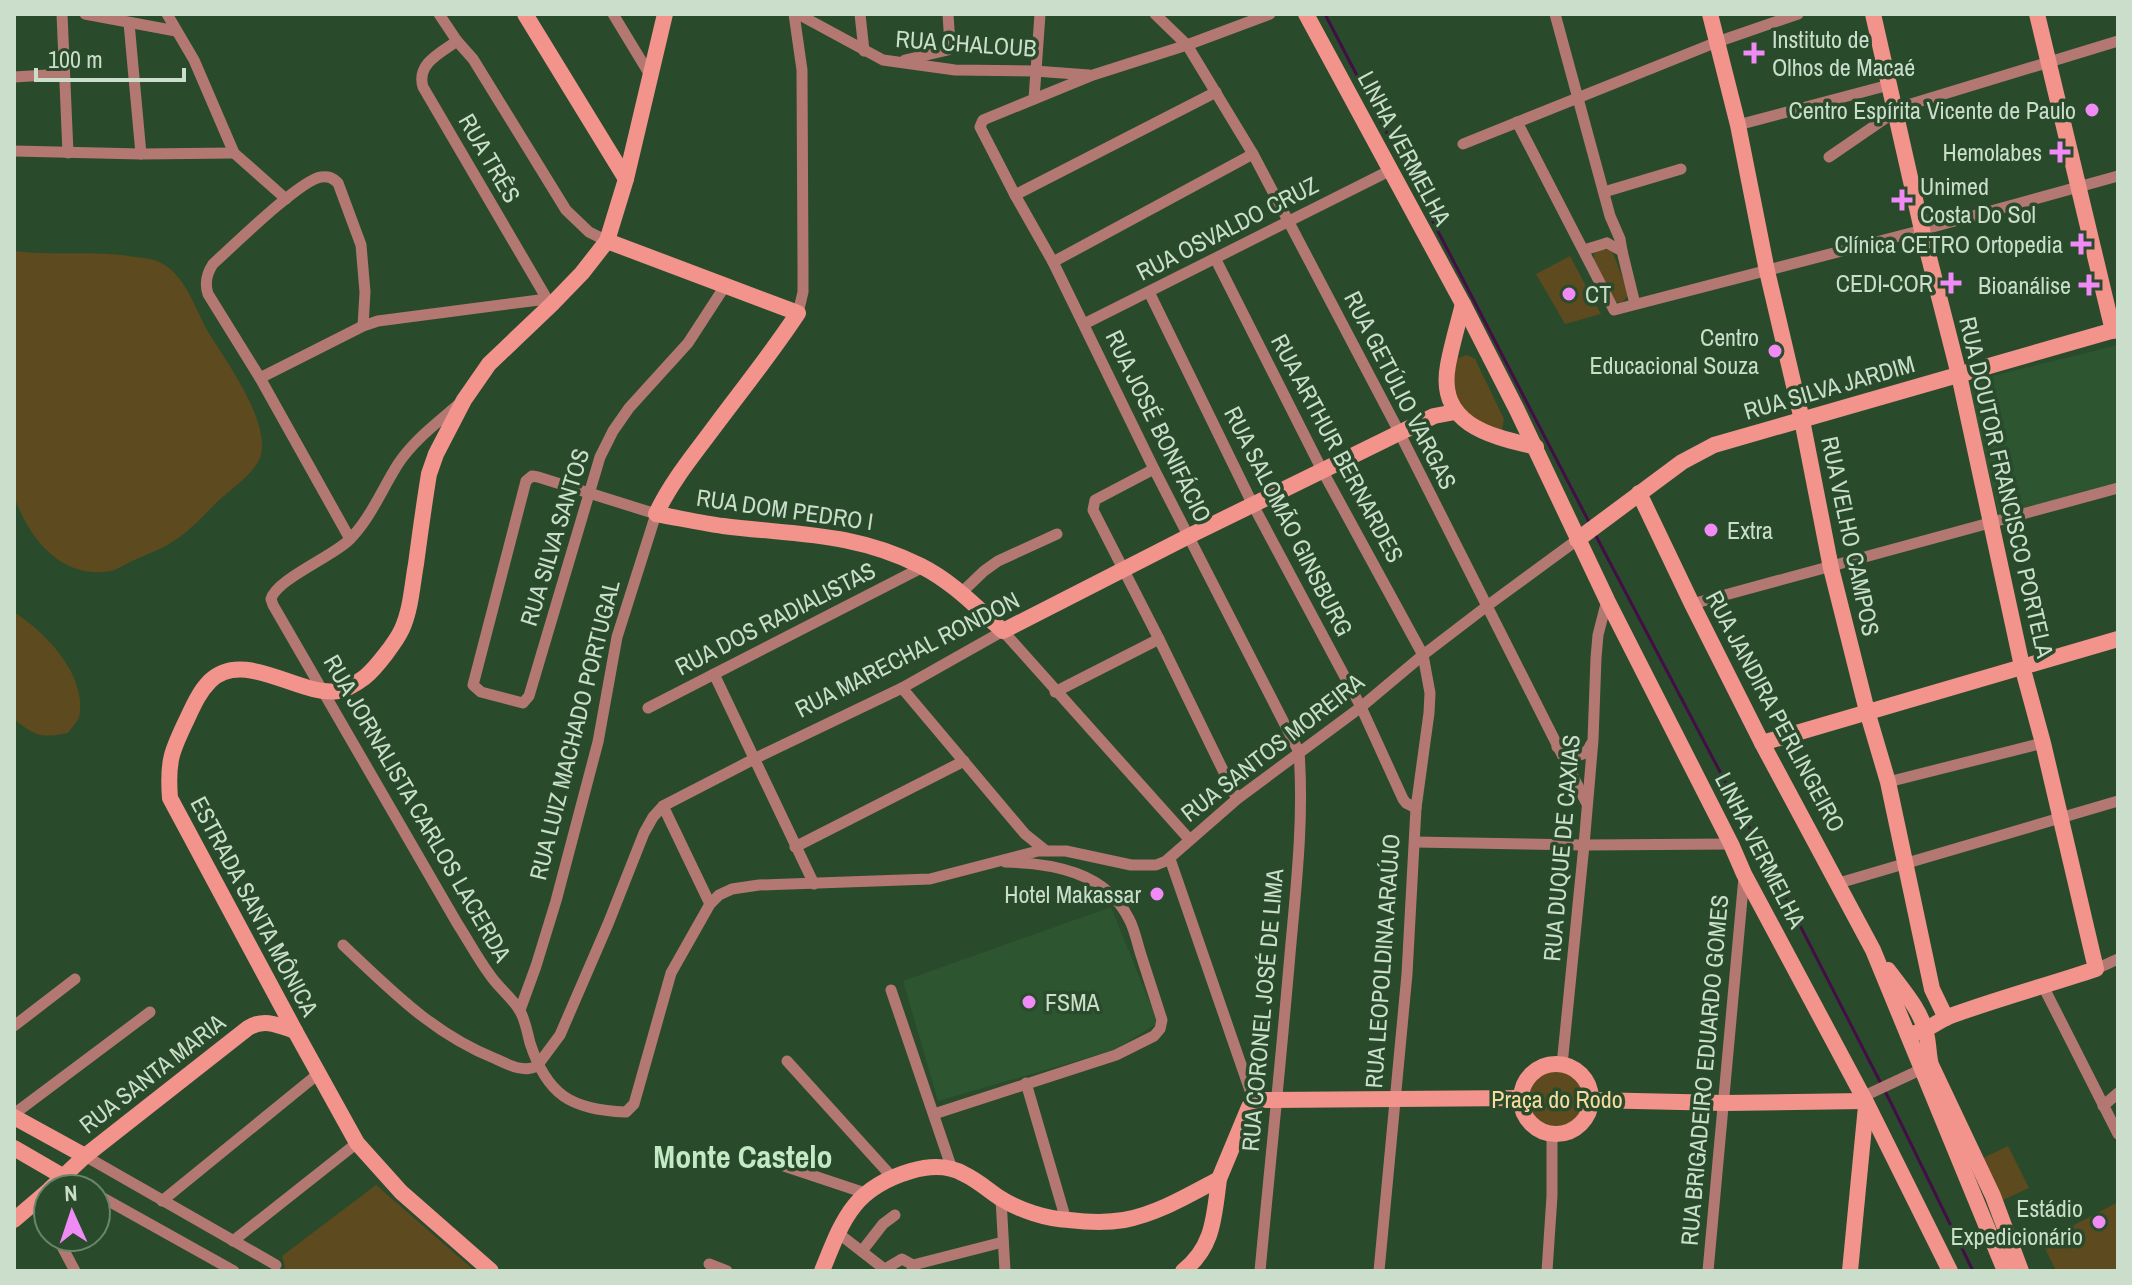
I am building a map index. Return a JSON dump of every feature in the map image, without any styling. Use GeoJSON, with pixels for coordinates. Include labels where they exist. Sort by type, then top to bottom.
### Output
{"type":"FeatureCollection","features":[{"type":"Feature","properties":{"kind":"main road"},"geometry":{"type":"LineString","coordinates":[[525,14],[626,179]]}},
{"type":"Feature","properties":{"kind":"main road"},"geometry":{"type":"LineString","coordinates":[[324,691],[340,691],[368,675],[401,631],[409,608],[429,474],[464,400],[489,364],[595,257],[607,241],[626,179],[665,14]]}},
{"type":"Feature","properties":{"kind":"main road","name":"LINHA VERMELHA"},"geometry":{"type":"LineString","coordinates":[[1306,14],[1463,304],[1536,447],[1588,533],[1607,600],[1744,874],[1867,1098],[1884,1140],[1950,1271]]}},
{"type":"Feature","properties":{"kind":"main road","name":"RUA VELHO CAMPOS"},"geometry":{"type":"LineString","coordinates":[[1710,14],[1738,125],[1831,568],[1888,782],[1932,989],[1946,1018]]}},
{"type":"Feature","properties":{"kind":"main road","name":"RUA DOUTOR FRANCISCO PORTELA"},"geometry":{"type":"LineString","coordinates":[[1873,14],[1959,375],[2022,666],[2096,969]]}},
{"type":"Feature","properties":{"kind":"main road"},"geometry":{"type":"LineString","coordinates":[[2037,14],[2115,330]]}},
{"type":"Feature","properties":{"kind":"main road"},"geometry":{"type":"LineString","coordinates":[[607,241],[798,313]]}},
{"type":"Feature","properties":{"kind":"main road"},"geometry":{"type":"LineString","coordinates":[[1463,304],[1448,366],[1452,406],[1468,424],[1488,434],[1536,447]]}},
{"type":"Feature","properties":{"kind":"main road","name":"RUA LUIZ MACHADO PORTUGAL"},"geometry":{"type":"LineString","coordinates":[[656,514],[688,462],[777,346],[798,313]]}},
{"type":"Feature","properties":{"kind":"main road","name":"RUA SILVA JARDIM"},"geometry":{"type":"LineString","coordinates":[[1588,533],[1682,462],[1706,449],[2115,330]]}},
{"type":"Feature","properties":{"kind":"main road"},"geometry":{"type":"LineString","coordinates":[[1452,350],[1469,344],[1487,350]]}},
{"type":"Feature","properties":{"kind":"main road","name":"RUA MARECHAL RONDON"},"geometry":{"type":"LineString","coordinates":[[1003,631],[1452,406]]}},
{"type":"Feature","properties":{"kind":"main road"},"geometry":{"type":"LineString","coordinates":[[1488,434],[1501,434],[1511,427],[1517,410]]}},
{"type":"Feature","properties":{"kind":"main road","name":"RUA JANDIRA PERLINGEIRO"},"geometry":{"type":"LineString","coordinates":[[1639,493],[1762,743],[1905,1007],[1926,1031],[1931,1065],[1985,1199],[2005,1271]]}},
{"type":"Feature","properties":{"kind":"main road","name":"RUA DOM PEDRO I"},"geometry":{"type":"LineString","coordinates":[[656,514],[721,525],[853,540],[881,548],[923,567],[961,593],[1003,631]]}},
{"type":"Feature","properties":{"kind":"main road"},"geometry":{"type":"LineString","coordinates":[[1762,743],[2118,639]]}},
{"type":"Feature","properties":{"kind":"main road","name":"ESTRADA SANTA MÔNICA"},"geometry":{"type":"LineString","coordinates":[[324,691],[256,671],[239,670],[213,678],[200,692],[173,748],[168,772],[170,798],[357,1143],[401,1192],[491,1271]]}},
{"type":"Feature","properties":{"kind":"main road"},"geometry":{"type":"LineString","coordinates":[[1908,1034],[1926,1031],[1946,1018],[2015,993],[2096,969]]}},
{"type":"Feature","properties":{"kind":"main road"},"geometry":{"type":"LineString","coordinates":[[1905,1007],[1932,989]]}},
{"type":"Feature","properties":{"kind":"main road","name":"RUA JANDIRA PERLINGEIRO"},"geometry":{"type":"LineString","coordinates":[[1905,1007],[1908,1034],[1922,1069],[2021,1271]]}},
{"type":"Feature","properties":{"kind":"main road","name":"RUA SANTA MARIA"},"geometry":{"type":"LineString","coordinates":[[68,1173],[85,1156],[248,1028],[264,1022],[295,1031]]}},
{"type":"Feature","properties":{"kind":"main road"},"geometry":{"type":"LineString","coordinates":[[1552,1064],[1562,1065],[1583,1077],[1590,1092],[1590,1108],[1582,1122],[1568,1131],[1552,1134],[1538,1129],[1527,1119],[1520,1098],[1526,1079],[1533,1072],[1552,1064]]}},
{"type":"Feature","properties":{"kind":"main road"},"geometry":{"type":"LineString","coordinates":[[1183,1271],[1200,1255],[1208,1240],[1214,1221],[1219,1179],[1249,1107],[1254,1102],[1276,1099],[1520,1098]]}},
{"type":"Feature","properties":{"kind":"main road"},"geometry":{"type":"LineString","coordinates":[[1591,1100],[1725,1103],[1867,1098],[1850,1271]]}},
{"type":"Feature","properties":{"kind":"main road"},"geometry":{"type":"LineString","coordinates":[[14,1116],[85,1156]]}},
{"type":"Feature","properties":{"kind":"main road"},"geometry":{"type":"LineString","coordinates":[[1863,1138],[1874,1135],[1884,1140]]}},
{"type":"Feature","properties":{"kind":"main road"},"geometry":{"type":"LineString","coordinates":[[14,1148],[57,1173]]}},
{"type":"Feature","properties":{"kind":"main road"},"geometry":{"type":"LineString","coordinates":[[822,1271],[838,1233],[865,1193],[892,1177],[918,1169],[952,1169],[978,1181],[1001,1199],[1035,1214],[1066,1220],[1110,1222],[1143,1215],[1219,1179]]}},
{"type":"Feature","properties":{"kind":"main road","name":"RUA SANTA MARIA"},"geometry":{"type":"LineString","coordinates":[[14,1220],[32,1204]]}},
{"type":"Feature","properties":{"kind":"street"},"geometry":{"type":"LineString","coordinates":[[62,14],[68,153]]}},
{"type":"Feature","properties":{"kind":"street"},"geometry":{"type":"LineString","coordinates":[[85,14],[176,31]]}},
{"type":"Feature","properties":{"kind":"street"},"geometry":{"type":"LineString","coordinates":[[167,14],[194,60],[234,153],[286,199]]}},
{"type":"Feature","properties":{"kind":"street"},"geometry":{"type":"LineString","coordinates":[[439,14],[473,59],[566,210],[589,232],[607,241]]}},
{"type":"Feature","properties":{"kind":"street"},"geometry":{"type":"LineString","coordinates":[[613,14],[650,75]]}},
{"type":"Feature","properties":{"kind":"street"},"geometry":{"type":"LineString","coordinates":[[796,14],[802,70],[803,292],[798,313]]}},
{"type":"Feature","properties":{"kind":"street","name":"RUA CHALOUB"},"geometry":{"type":"LineString","coordinates":[[796,14],[883,60],[955,70],[1093,75]]}},
{"type":"Feature","properties":{"kind":"street"},"geometry":{"type":"LineString","coordinates":[[860,14],[864,51]]}},
{"type":"Feature","properties":{"kind":"street"},"geometry":{"type":"LineString","coordinates":[[896,62],[948,50],[948,14]]}},
{"type":"Feature","properties":{"kind":"street"},"geometry":{"type":"LineString","coordinates":[[1040,14],[1034,99],[1093,75],[1270,14]]}},
{"type":"Feature","properties":{"kind":"street","name":"RUA GETÚLIO VARGAS"},"geometry":{"type":"LineString","coordinates":[[1155,14],[1187,45],[1253,154],[1586,802]]}},
{"type":"Feature","properties":{"kind":"street"},"geometry":{"type":"LineString","coordinates":[[1555,14],[1610,216],[1620,239],[1635,304]]}},
{"type":"Feature","properties":{"kind":"street"},"geometry":{"type":"LineString","coordinates":[[1463,144],[1717,42],[1798,14]]}},
{"type":"Feature","properties":{"kind":"street"},"geometry":{"type":"LineString","coordinates":[[129,23],[141,154]]}},
{"type":"Feature","properties":{"kind":"street","name":"RUA TRÊS"},"geometry":{"type":"LineString","coordinates":[[457,41],[427,63],[420,78],[423,87],[549,302]]}},
{"type":"Feature","properties":{"kind":"street"},"geometry":{"type":"LineString","coordinates":[[1829,157],[1911,104],[2118,41]]}},
{"type":"Feature","properties":{"kind":"street"},"geometry":{"type":"LineString","coordinates":[[14,77],[64,74]]}},
{"type":"Feature","properties":{"kind":"street"},"geometry":{"type":"LineString","coordinates":[[1738,125],[1889,85]]}},
{"type":"Feature","properties":{"kind":"street"},"geometry":{"type":"LineString","coordinates":[[1015,195],[1216,92]]}},
{"type":"Feature","properties":{"kind":"street","name":"RUA JOSÉ BONIFÁCIO"},"geometry":{"type":"LineString","coordinates":[[1034,99],[983,120],[980,127],[1053,262],[1154,469],[1299,752]]}},
{"type":"Feature","properties":{"kind":"street"},"geometry":{"type":"LineString","coordinates":[[1517,122],[1614,310],[2118,176]]}},
{"type":"Feature","properties":{"kind":"street"},"geometry":{"type":"LineString","coordinates":[[14,151],[234,153]]}},
{"type":"Feature","properties":{"kind":"street"},"geometry":{"type":"LineString","coordinates":[[1053,262],[1253,154]]}},
{"type":"Feature","properties":{"kind":"street"},"geometry":{"type":"LineString","coordinates":[[1604,192],[1681,169]]}},
{"type":"Feature","properties":{"kind":"street","name":"RUA OSVALDO CRUZ"},"geometry":{"type":"LineString","coordinates":[[1084,324],[1389,171]]}},
{"type":"Feature","properties":{"kind":"street"},"geometry":{"type":"LineString","coordinates":[[363,326],[365,292],[361,245],[338,183],[327,177],[317,177],[286,199],[213,264],[206,278],[208,294],[260,378],[350,539],[409,450],[464,400]]}},
{"type":"Feature","properties":{"kind":"street"},"geometry":{"type":"LineString","coordinates":[[1607,243],[1610,216]]}},
{"type":"Feature","properties":{"kind":"street"},"geometry":{"type":"LineString","coordinates":[[1584,250],[1607,243],[1622,251]]}},
{"type":"Feature","properties":{"kind":"street","name":"RUA ARTHUR BERNARDES"},"geometry":{"type":"LineString","coordinates":[[1216,260],[1322,470],[1423,655]]}},
{"type":"Feature","properties":{"kind":"street","name":"RUA SILVA SANTOS"},"geometry":{"type":"LineString","coordinates":[[529,696],[600,457],[629,408],[688,343],[725,286]]}},
{"type":"Feature","properties":{"kind":"street","name":"RUA SALOMÃO GINSBURG"},"geometry":{"type":"LineString","coordinates":[[1149,292],[1253,505],[1361,707],[1403,799],[1416,808]]}},
{"type":"Feature","properties":{"kind":"street"},"geometry":{"type":"LineString","coordinates":[[260,378],[378,321],[549,302]]}},
{"type":"Feature","properties":{"kind":"street"},"geometry":{"type":"LineString","coordinates":[[1154,469],[1095,500],[1093,510],[1237,799]]}},
{"type":"Feature","properties":{"kind":"street","name":"RUA DOM PEDRO I"},"geometry":{"type":"LineString","coordinates":[[529,696],[523,703],[517,703],[481,692],[473,685],[526,481],[532,476],[538,477],[656,514]]}},
{"type":"Feature","properties":{"kind":"street"},"geometry":{"type":"LineString","coordinates":[[1692,604],[2118,488]]}},
{"type":"Feature","properties":{"kind":"street","name":"RUA LUIZ MACHADO PORTUGAL"},"geometry":{"type":"LineString","coordinates":[[520,1010],[556,901],[598,742],[617,637],[656,514]]}},
{"type":"Feature","properties":{"kind":"street","name":"RUA SANTOS MOREIRA"},"geometry":{"type":"LineString","coordinates":[[1170,859],[1237,799],[1361,707],[1487,606],[1588,533]]}},
{"type":"Feature","properties":{"kind":"street"},"geometry":{"type":"LineString","coordinates":[[961,593],[998,561],[1057,534]]}},
{"type":"Feature","properties":{"kind":"street","name":"RUA JORNALISTA CARLOS LACERDA"},"geometry":{"type":"LineString","coordinates":[[350,539],[277,587],[271,599],[273,605],[465,936],[489,975],[520,1010],[537,1066],[548,1084],[568,1100],[598,1109],[626,1112],[634,1104],[671,973],[710,904]]}},
{"type":"Feature","properties":{"kind":"street","name":"RUA DOS RADIALISTAS"},"geometry":{"type":"LineString","coordinates":[[648,708],[923,567]]}},
{"type":"Feature","properties":{"kind":"street","name":"RUA DUQUE DE CAXIAS"},"geometry":{"type":"LineString","coordinates":[[1562,1065],[1593,740],[1598,635],[1607,600]]}},
{"type":"Feature","properties":{"kind":"street"},"geometry":{"type":"LineString","coordinates":[[1598,635],[1613,628],[1622,630]]}},
{"type":"Feature","properties":{"kind":"street"},"geometry":{"type":"LineString","coordinates":[[1003,631],[1189,839]]}},
{"type":"Feature","properties":{"kind":"street","name":"RUA MARECHAL RONDON"},"geometry":{"type":"LineString","coordinates":[[537,1066],[560,1035],[644,833],[663,806],[902,688],[1003,631]]}},
{"type":"Feature","properties":{"kind":"street"},"geometry":{"type":"LineString","coordinates":[[1055,692],[1159,639]]}},
{"type":"Feature","properties":{"kind":"street","name":"RUA LEOPOLDINA ARAÚJO"},"geometry":{"type":"LineString","coordinates":[[1379,1271],[1397,1099],[1416,808],[1430,703],[1423,655]]}},
{"type":"Feature","properties":{"kind":"street"},"geometry":{"type":"LineString","coordinates":[[714,674],[814,884]]}},
{"type":"Feature","properties":{"kind":"street"},"geometry":{"type":"LineString","coordinates":[[902,688],[1025,834],[1045,850]]}},
{"type":"Feature","properties":{"kind":"street"},"geometry":{"type":"LineString","coordinates":[[1557,747],[1577,756],[1589,750],[1593,740]]}},
{"type":"Feature","properties":{"kind":"street"},"geometry":{"type":"LineString","coordinates":[[1888,782],[2043,743]]}},
{"type":"Feature","properties":{"kind":"street","name":"RUA CORONEL JOSÉ DE LIMA"},"geometry":{"type":"LineString","coordinates":[[1260,1271],[1299,842],[1299,752]]}},
{"type":"Feature","properties":{"kind":"street"},"geometry":{"type":"LineString","coordinates":[[795,847],[964,761]]}},
{"type":"Feature","properties":{"kind":"street"},"geometry":{"type":"LineString","coordinates":[[1839,883],[2118,801]]}},
{"type":"Feature","properties":{"kind":"street"},"geometry":{"type":"LineString","coordinates":[[663,806],[710,904],[719,895],[744,887],[930,879],[1045,850],[1144,866],[1170,859],[1254,1102]]}},
{"type":"Feature","properties":{"kind":"street"},"geometry":{"type":"LineString","coordinates":[[1415,842],[1731,844]]}},
{"type":"Feature","properties":{"kind":"street"},"geometry":{"type":"LineString","coordinates":[[934,1114],[1116,1055],[1154,1036],[1162,1020],[1130,919],[1100,885],[1084,875],[1039,864],[990,862]]}},
{"type":"Feature","properties":{"kind":"street","name":"RUA BRIGADEIRO EDUARDO GOMES"},"geometry":{"type":"LineString","coordinates":[[1708,1271],[1744,874]]}},
{"type":"Feature","properties":{"kind":"street"},"geometry":{"type":"LineString","coordinates":[[343,945],[415,1012],[458,1041],[512,1066],[529,1069],[537,1066]]}},
{"type":"Feature","properties":{"kind":"street"},"geometry":{"type":"LineString","coordinates":[[2096,969],[2118,959]]}},
{"type":"Feature","properties":{"kind":"street"},"geometry":{"type":"LineString","coordinates":[[14,1026],[75,979]]}},
{"type":"Feature","properties":{"kind":"street"},"geometry":{"type":"LineString","coordinates":[[2043,986],[2118,1134]]}},
{"type":"Feature","properties":{"kind":"street"},"geometry":{"type":"LineString","coordinates":[[891,990],[952,1169]]}},
{"type":"Feature","properties":{"kind":"street"},"geometry":{"type":"LineString","coordinates":[[14,1116],[150,1012]]}},
{"type":"Feature","properties":{"kind":"street"},"geometry":{"type":"LineString","coordinates":[[787,1061],[892,1177]]}},
{"type":"Feature","properties":{"kind":"street"},"geometry":{"type":"LineString","coordinates":[[1867,1098],[1922,1069]]}},
{"type":"Feature","properties":{"kind":"street"},"geometry":{"type":"LineString","coordinates":[[162,1201],[318,1074]]}},
{"type":"Feature","properties":{"kind":"street"},"geometry":{"type":"LineString","coordinates":[[1026,1083],[1066,1220]]}},
{"type":"Feature","properties":{"kind":"street"},"geometry":{"type":"LineString","coordinates":[[2103,1106],[2118,1093]]}},
{"type":"Feature","properties":{"kind":"street"},"geometry":{"type":"LineString","coordinates":[[1547,1271],[1552,1134]]}},
{"type":"Feature","properties":{"kind":"street"},"geometry":{"type":"LineString","coordinates":[[233,1241],[357,1143]]}},
{"type":"Feature","properties":{"kind":"street"},"geometry":{"type":"LineString","coordinates":[[85,1156],[276,1265]]}},
{"type":"Feature","properties":{"kind":"street"},"geometry":{"type":"LineString","coordinates":[[763,1159],[865,1193]]}},
{"type":"Feature","properties":{"kind":"street"},"geometry":{"type":"LineString","coordinates":[[1001,1199],[1005,1271]]}},
{"type":"Feature","properties":{"kind":"street"},"geometry":{"type":"LineString","coordinates":[[112,1203],[234,1271]]}},
{"type":"Feature","properties":{"kind":"street"},"geometry":{"type":"LineString","coordinates":[[862,1251],[883,1224],[895,1215]]}},
{"type":"Feature","properties":{"kind":"street"},"geometry":{"type":"LineString","coordinates":[[838,1233],[886,1270],[902,1259],[912,1268],[1003,1242]]}},
{"type":"Feature","properties":{"kind":"street"},"geometry":{"type":"LineString","coordinates":[[65,1253],[75,1271]]}},
{"type":"Feature","properties":{"kind":"street"},"geometry":{"type":"LineString","coordinates":[[709,1264],[727,1271]]}},
{"type":"Feature","properties":{"kind":"shaded area"},"geometry":{"type":"Polygon","coordinates":[[[2118,345],[2118,484],[2000,521],[1968,382],[2118,345]]]}},
{"type":"Feature","properties":{"kind":"shaded area","name":"FSMA"},"geometry":{"type":"Polygon","coordinates":[[[1111,907],[1158,1023],[1114,1050],[938,1101],[903,981],[1111,907]]]}},
{"type":"Feature","properties":{"kind":"green space"},"geometry":{"type":"Polygon","coordinates":[[[1602,249],[1612,251],[1629,294],[1622,303],[1616,302],[1594,260],[1594,253],[1602,249]]]}},
{"type":"Feature","properties":{"kind":"green space"},"geometry":{"type":"Polygon","coordinates":[[[14,251],[120,255],[153,260],[168,268],[189,294],[236,376],[259,426],[261,455],[248,475],[179,538],[113,570],[92,572],[62,562],[38,540],[14,496],[14,251]]]}},
{"type":"Feature","properties":{"kind":"green space","name":"CT"},"geometry":{"type":"Polygon","coordinates":[[[1570,256],[1601,314],[1565,324],[1536,274],[1570,256]]]}},
{"type":"Feature","properties":{"kind":"green space"},"geometry":{"type":"Polygon","coordinates":[[[1467,355],[1475,359],[1504,419],[1502,431],[1464,418],[1450,372],[1452,360],[1467,355]]]}},
{"type":"Feature","properties":{"kind":"green space"},"geometry":{"type":"Polygon","coordinates":[[[14,612],[50,642],[76,682],[80,715],[68,733],[39,735],[14,719],[14,612]]]}},
{"type":"Feature","properties":{"kind":"green space","name":"Praça do Rodo"},"geometry":{"type":"Polygon","coordinates":[[[1557,1069],[1579,1077],[1587,1099],[1579,1121],[1557,1129],[1535,1121],[1527,1099],[1535,1077],[1557,1069]]]}},
{"type":"Feature","properties":{"kind":"green space"},"geometry":{"type":"Polygon","coordinates":[[[2008,1146],[2029,1188],[2003,1200],[1983,1158],[2008,1146]]]}},
{"type":"Feature","properties":{"kind":"green space"},"geometry":{"type":"Polygon","coordinates":[[[376,1185],[475,1271],[281,1271],[285,1267],[282,1256],[376,1185]]]}},
{"type":"Feature","properties":{"kind":"green space","name":"Estádio Expedicionário"},"geometry":{"type":"Polygon","coordinates":[[[2118,1202],[2118,1271],[2056,1271],[2042,1242],[2118,1202]]]}},
{"type":"Feature","properties":{"kind":"waterway"},"geometry":{"type":"LineString","coordinates":[[1325,14],[1589,522]]}},
{"type":"Feature","properties":{"kind":"waterway"},"geometry":{"type":"LineString","coordinates":[[1596,536],[1769,865],[1973,1271]]}},
{"type":"Feature","properties":{"kind":"place","name":"Instituto de Olhos de Macaé"},"geometry":{"type":"Point","coordinates":[1754,53]}},
{"type":"Feature","properties":{"kind":"place","name":"Centro Espírita Vicente de Paulo"},"geometry":{"type":"Point","coordinates":[2092,110]}},
{"type":"Feature","properties":{"kind":"place","name":"Hemolabes"},"geometry":{"type":"Point","coordinates":[2060,152]}},
{"type":"Feature","properties":{"kind":"place","name":"Unimed Costa Do Sol"},"geometry":{"type":"Point","coordinates":[1902,200]}},
{"type":"Feature","properties":{"kind":"place","name":"Clínica CETRO Ortopedia"},"geometry":{"type":"Point","coordinates":[2081,244]}},
{"type":"Feature","properties":{"kind":"place","name":"CEDI-COR"},"geometry":{"type":"Point","coordinates":[1951,283]}},
{"type":"Feature","properties":{"kind":"place","name":"Bioanálise"},"geometry":{"type":"Point","coordinates":[2089,285]}},
{"type":"Feature","properties":{"kind":"place","name":"CT"},"geometry":{"type":"Point","coordinates":[1569,294]}},
{"type":"Feature","properties":{"kind":"place","name":"Centro Educacional Souza"},"geometry":{"type":"Point","coordinates":[1775,351]}},
{"type":"Feature","properties":{"kind":"place","name":"Extra"},"geometry":{"type":"Point","coordinates":[1711,530]}},
{"type":"Feature","properties":{"kind":"place","name":"Hotel Makassar"},"geometry":{"type":"Point","coordinates":[1157,894]}},
{"type":"Feature","properties":{"kind":"place","name":"FSMA"},"geometry":{"type":"Point","coordinates":[1029,1002]}},
{"type":"Feature","properties":{"kind":"place","name":"Estádio Expedicionário"},"geometry":{"type":"Point","coordinates":[2099,1222]}},
{"type":"Feature","properties":{"kind":"district","name":"Monte Castelo"},"geometry":{"type":"Point","coordinates":[743,1156]}}]}
